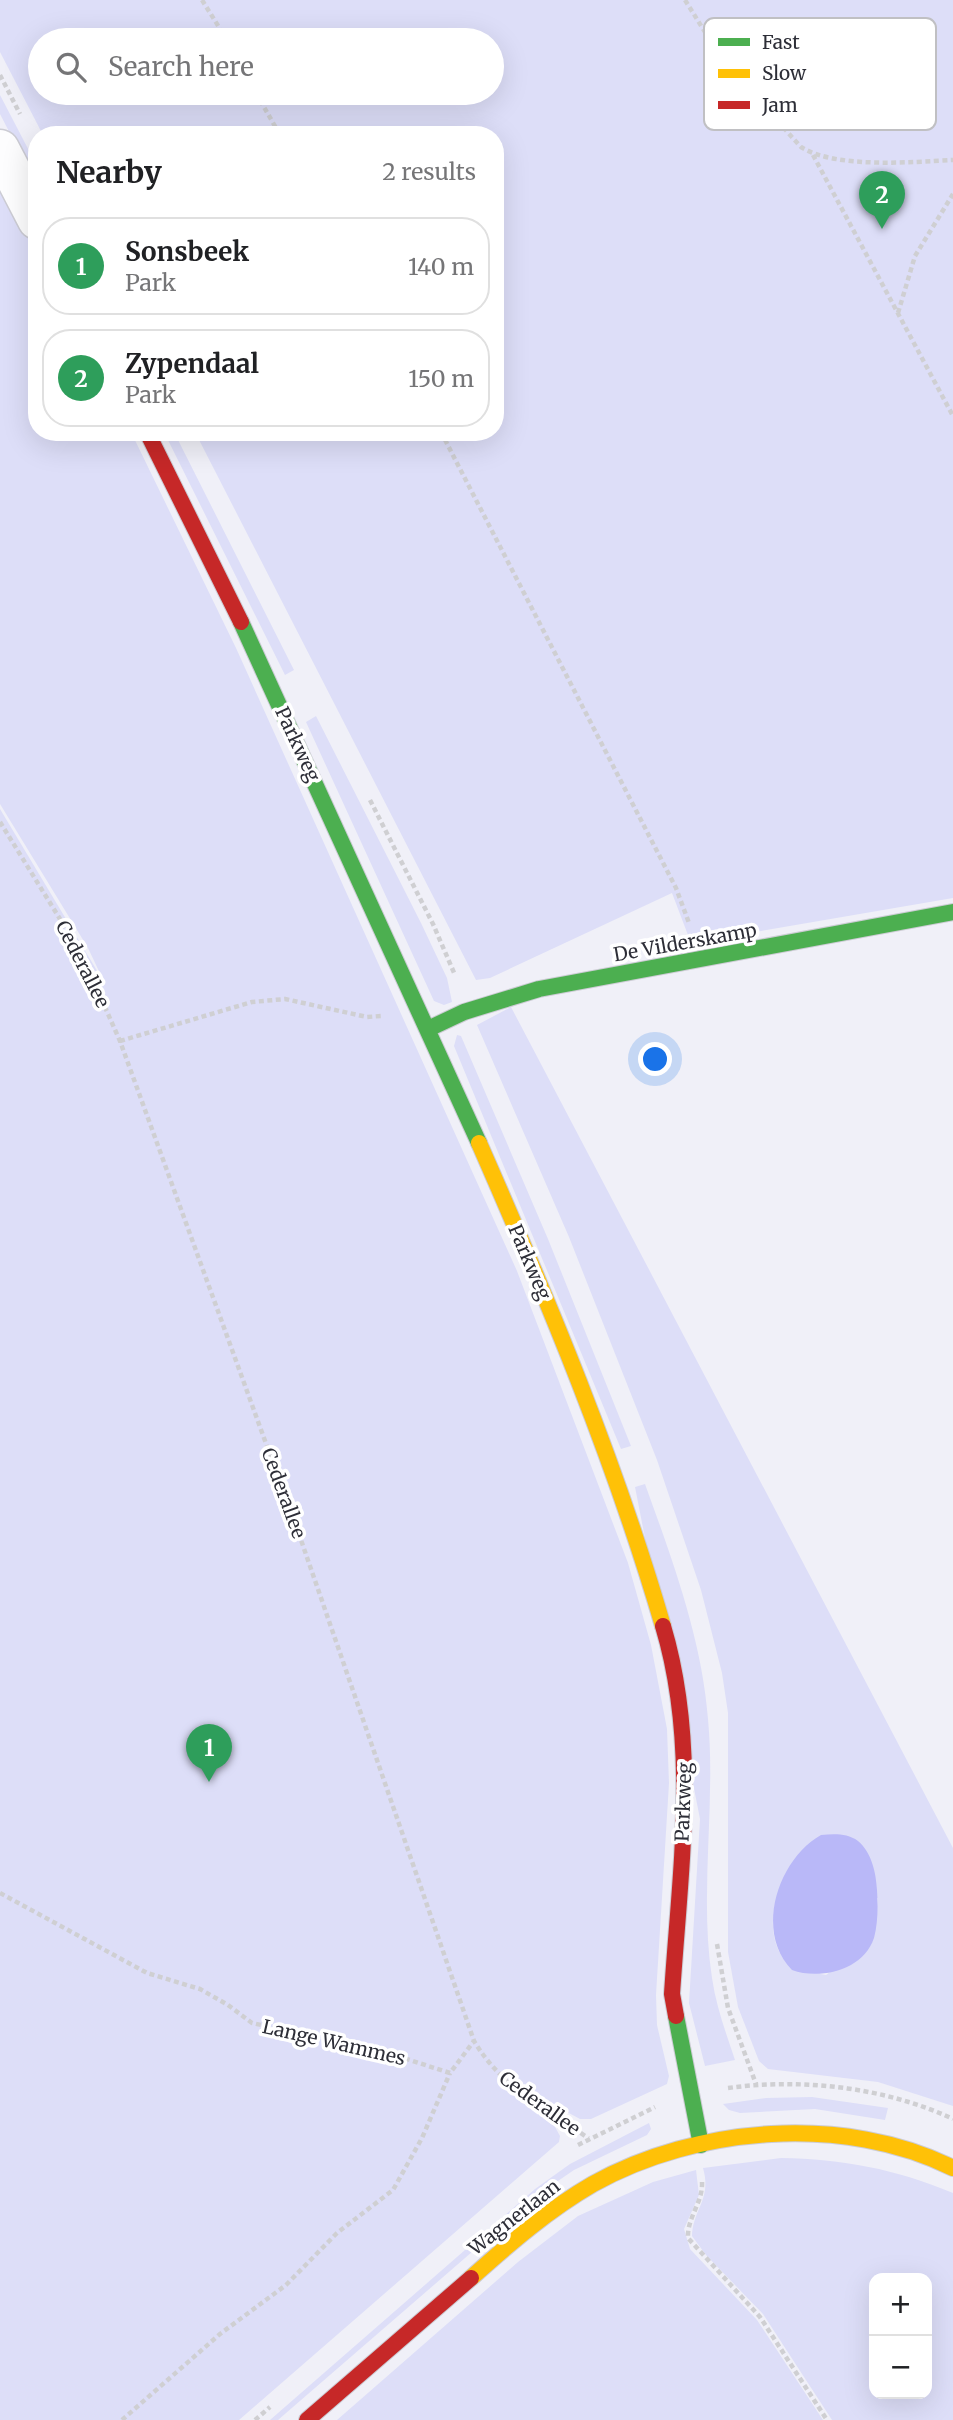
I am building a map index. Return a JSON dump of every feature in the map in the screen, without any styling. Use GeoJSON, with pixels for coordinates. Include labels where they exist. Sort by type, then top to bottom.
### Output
{"type":"FeatureCollection","features":[{"type":"Feature","properties":{"kind":"street"},"geometry":{"type":"LineString","coordinates":[[12,135],[28,189]]}},
{"type":"Feature","properties":{"kind":"street","name":"Parkweg"},"geometry":{"type":"LineString","coordinates":[[151,441],[251,641],[428,1028],[534,1268],[618,1487],[668,1642],[684,1727],[685,1786],[672,1994],[701,2145]]}},
{"type":"Feature","properties":{"kind":"street","name":"De Vilderskamp"},"geometry":{"type":"LineString","coordinates":[[428,1028],[464,1012],[539,989],[953,912]]}},
{"type":"Feature","properties":{"kind":"street","name":"Wagnerlaan"},"geometry":{"type":"LineString","coordinates":[[307,2420],[538,2220],[565,2200],[636,2163],[701,2145],[759,2135],[842,2137],[912,2151],[953,2168]]}},
{"type":"Feature","properties":{"kind":"path"},"geometry":{"type":"LineString","coordinates":[[202,0],[220,28]]}},
{"type":"Feature","properties":{"kind":"path"},"geometry":{"type":"LineString","coordinates":[[685,0],[704,30]]}},
{"type":"Feature","properties":{"kind":"path"},"geometry":{"type":"LineString","coordinates":[[0,75],[12,135]]}},
{"type":"Feature","properties":{"kind":"path"},"geometry":{"type":"LineString","coordinates":[[264,105],[275,126]]}},
{"type":"Feature","properties":{"kind":"path"},"geometry":{"type":"LineString","coordinates":[[786,130],[801,147],[813,155],[870,161],[953,160]]}},
{"type":"Feature","properties":{"kind":"path"},"geometry":{"type":"LineString","coordinates":[[813,155],[953,416]]}},
{"type":"Feature","properties":{"kind":"path"},"geometry":{"type":"LineString","coordinates":[[898,314],[915,256],[953,194]]}},
{"type":"Feature","properties":{"kind":"path"},"geometry":{"type":"LineString","coordinates":[[446,441],[676,888]]}},
{"type":"Feature","properties":{"kind":"path","name":"Cederallee"},"geometry":{"type":"LineString","coordinates":[[0,822],[81,953],[120,1041],[306,1553],[474,2041],[489,2066],[511,2086],[588,2138],[636,2114],[690,2096]]}},
{"type":"Feature","properties":{"kind":"path"},"geometry":{"type":"LineString","coordinates":[[120,1041],[251,1002],[285,999],[367,1017],[377,1016]]}},
{"type":"Feature","properties":{"kind":"path","name":"Lange Wammes"},"geometry":{"type":"LineString","coordinates":[[0,1893],[147,1973],[200,1989],[252,2023],[385,2053],[450,2073]]}},
{"type":"Feature","properties":{"kind":"path"},"geometry":{"type":"LineString","coordinates":[[122,2420],[220,2334],[286,2285],[337,2233],[393,2190],[422,2138],[450,2073],[474,2041]]}},
{"type":"Feature","properties":{"kind":"path"},"geometry":{"type":"LineString","coordinates":[[756,2084],[816,2086],[877,2094],[953,2119]]}},
{"type":"Feature","properties":{"kind":"path"},"geometry":{"type":"LineString","coordinates":[[702,2196],[689,2222],[688,2238],[760,2317],[827,2420]]}},
{"type":"Feature","properties":{"kind":"shaded area"},"geometry":{"type":"Polygon","coordinates":[[[0,0],[953,0],[953,898],[691,943],[672,893],[490,978],[476,980],[200,441],[504,441],[504,126],[38,126],[0,52],[0,0]]]}},
{"type":"Feature","properties":{"kind":"shaded area"},"geometry":{"type":"Polygon","coordinates":[[[0,95],[28,149],[28,168],[0,114],[0,95]]]}},
{"type":"Feature","properties":{"kind":"shaded area"},"geometry":{"type":"Polygon","coordinates":[[[0,178],[28,232],[28,441],[135,441],[236,648],[517,1271],[628,1563],[651,1645],[667,1729],[669,1783],[656,1995],[657,2025],[669,2076],[667,2084],[591,2119],[580,2119],[567,2112],[554,2125],[560,2136],[559,2142],[239,2420],[0,2420],[0,809],[105,984],[88,948],[0,804],[0,178]]]}},
{"type":"Feature","properties":{"kind":"shaded area"},"geometry":{"type":"Polygon","coordinates":[[[168,441],[179,441],[294,670],[285,675],[168,441]]]}},
{"type":"Feature","properties":{"kind":"shaded area"},"geometry":{"type":"Polygon","coordinates":[[[316,716],[421,923],[447,978],[452,1002],[444,1005],[434,1001],[306,722],[316,716]]]}},
{"type":"Feature","properties":{"kind":"shaded area"},"geometry":{"type":"Polygon","coordinates":[[[511,1007],[953,1848],[953,2106],[878,2082],[768,2069],[759,2061],[738,2007],[728,1952],[728,1713],[722,1673],[701,1590],[657,1460],[569,1237],[477,1025],[511,1007]],[[777,1897],[773,1917],[774,1936],[785,1962],[792,1969],[826,1975],[873,1941],[878,1898],[777,1897]]]}},
{"type":"Feature","properties":{"kind":"shaded area"},"geometry":{"type":"Polygon","coordinates":[[[457,1035],[461,1036],[548,1239],[631,1446],[621,1449],[454,1046],[457,1035]]]}},
{"type":"Feature","properties":{"kind":"shaded area"},"geometry":{"type":"Polygon","coordinates":[[[645,1484],[693,1629],[705,1689],[710,1751],[708,1946],[716,1999],[735,2060],[705,2066],[689,2003],[700,1819],[635,1487],[645,1484]]]}},
{"type":"Feature","properties":{"kind":"shaded area"},"geometry":{"type":"Polygon","coordinates":[[[812,2097],[888,2108],[885,2120],[815,2109],[740,2113],[729,2110],[723,2104],[766,2098],[812,2097]]]}},
{"type":"Feature","properties":{"kind":"shaded area"},"geometry":{"type":"Polygon","coordinates":[[[649,2123],[651,2129],[647,2135],[574,2170],[539,2194],[278,2420],[270,2420],[535,2189],[570,2164],[649,2123]]]}},
{"type":"Feature","properties":{"kind":"shaded area"},"geometry":{"type":"Polygon","coordinates":[[[781,2158],[868,2167],[953,2193],[953,2420],[832,2420],[763,2314],[706,2255],[692,2236],[695,2218],[704,2196],[703,2168],[781,2158]]]}},
{"type":"Feature","properties":{"kind":"shaded area"},"geometry":{"type":"Polygon","coordinates":[[[696,2170],[699,2195],[684,2229],[690,2249],[757,2320],[823,2420],[337,2420],[518,2262],[578,2216],[653,2182],[696,2170]]]}},
{"type":"Feature","properties":{"kind":"water"},"geometry":{"type":"Polygon","coordinates":[[[821,1835],[849,1837],[858,1841],[867,1851],[876,1884],[876,1926],[868,1949],[850,1965],[827,1973],[803,1973],[792,1970],[781,1954],[774,1936],[773,1917],[783,1878],[806,1846],[821,1835]]]}},
{"type":"Feature","properties":{"kind":"traffic: fast"},"geometry":{"type":"LineString","coordinates":[[241,622],[479,1143]]}},
{"type":"Feature","properties":{"kind":"traffic: fast"},"geometry":{"type":"LineString","coordinates":[[428,1029],[464,1012],[539,989],[953,912]]}},
{"type":"Feature","properties":{"kind":"traffic: fast"},"geometry":{"type":"LineString","coordinates":[[676,2016],[701,2145]]}},
{"type":"Feature","properties":{"kind":"traffic: slow"},"geometry":{"type":"LineString","coordinates":[[479,1143],[579,1381],[624,1503],[663,1626]]}},
{"type":"Feature","properties":{"kind":"traffic: slow"},"geometry":{"type":"LineString","coordinates":[[471,2278],[500,2252],[576,2194],[634,2164],[678,2149],[724,2139],[772,2134],[819,2134],[866,2140],[911,2151],[953,2168]]}},
{"type":"Feature","properties":{"kind":"traffic: jam"},"geometry":{"type":"LineString","coordinates":[[151,441],[241,622]]}},
{"type":"Feature","properties":{"kind":"traffic: jam"},"geometry":{"type":"LineString","coordinates":[[663,1626],[674,1671],[684,1763],[682,1855],[672,1994],[676,2016]]}},
{"type":"Feature","properties":{"kind":"traffic: jam"},"geometry":{"type":"LineString","coordinates":[[307,2420],[471,2278]]}},
{"type":"Feature","properties":{"kind":"place","name":"Zypendaal"},"geometry":{"type":"Point","coordinates":[882,229]}},
{"type":"Feature","properties":{"kind":"place","name":"Sonsbeek"},"geometry":{"type":"Point","coordinates":[209,1782]}}]}
